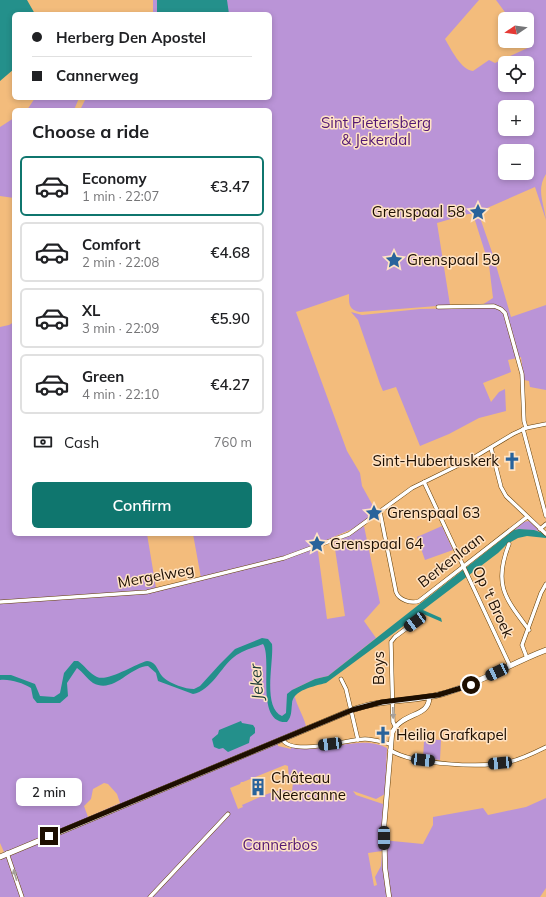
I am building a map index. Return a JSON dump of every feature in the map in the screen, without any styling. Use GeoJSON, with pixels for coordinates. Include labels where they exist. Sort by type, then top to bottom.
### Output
{"type":"FeatureCollection","features":[{"type":"Feature","properties":{"kind":"main road"},"geometry":{"type":"LineString","coordinates":[[0,856],[8,854],[352,710],[392,700],[429,696],[471,685],[546,650]]}},
{"type":"Feature","properties":{"kind":"street"},"geometry":{"type":"LineString","coordinates":[[438,307],[494,306],[501,308],[505,313],[522,374],[525,429],[546,516]]}},
{"type":"Feature","properties":{"kind":"street","name":"Mergelweg"},"geometry":{"type":"LineString","coordinates":[[0,602],[147,592],[252,567],[312,548],[349,534],[401,496],[424,482],[525,429],[546,424]]}},
{"type":"Feature","properties":{"kind":"street"},"geometry":{"type":"LineString","coordinates":[[491,448],[503,491],[509,500],[546,534]]}},
{"type":"Feature","properties":{"kind":"street","name":"Op 't Broek"},"geometry":{"type":"LineString","coordinates":[[424,482],[510,666]]}},
{"type":"Feature","properties":{"kind":"street","name":"Berkenlaan"},"geometry":{"type":"LineString","coordinates":[[380,512],[396,592],[401,599],[413,602],[419,601],[527,517]]}},
{"type":"Feature","properties":{"kind":"street"},"geometry":{"type":"LineString","coordinates":[[540,529],[546,524]]}},
{"type":"Feature","properties":{"kind":"street"},"geometry":{"type":"LineString","coordinates":[[509,544],[502,565],[502,579],[505,595],[529,630]]}},
{"type":"Feature","properties":{"kind":"street"},"geometry":{"type":"LineString","coordinates":[[527,658],[522,645],[529,630],[540,593],[546,584]]}},
{"type":"Feature","properties":{"kind":"street","name":"Boys"},"geometry":{"type":"LineString","coordinates":[[395,726],[393,722],[391,642],[395,637],[415,622]]}},
{"type":"Feature","properties":{"kind":"street"},"geometry":{"type":"LineString","coordinates":[[341,679],[346,689],[352,710],[358,740]]}},
{"type":"Feature","properties":{"kind":"street"},"geometry":{"type":"LineString","coordinates":[[388,897],[384,868],[384,841],[389,746],[395,726],[405,718],[427,708],[430,704],[429,696]]}},
{"type":"Feature","properties":{"kind":"street"},"geometry":{"type":"LineString","coordinates":[[282,739],[289,745],[310,746],[367,739],[389,746],[402,757],[423,760],[488,764],[520,759],[546,747]]}},
{"type":"Feature","properties":{"kind":"street"},"geometry":{"type":"LineString","coordinates":[[150,897],[228,814]]}},
{"type":"Feature","properties":{"kind":"street"},"geometry":{"type":"LineString","coordinates":[[8,854],[22,897]]}},
{"type":"Feature","properties":{"kind":"green space","name":"Sint Pietersberg & Jekerdal"},"geometry":{"type":"Polygon","coordinates":[[[153,0],[479,0],[445,39],[453,53],[464,67],[473,71],[489,60],[495,63],[498,62],[498,92],[534,92],[534,56],[510,56],[528,48],[534,48],[534,12],[505,12],[496,0],[546,0],[546,174],[541,191],[546,220],[535,187],[478,212],[493,255],[511,317],[546,305],[546,390],[530,387],[529,381],[524,380],[521,357],[508,360],[511,372],[483,383],[491,402],[499,392],[505,389],[506,411],[479,418],[449,434],[420,446],[396,387],[383,391],[380,384],[358,320],[351,312],[362,315],[420,309],[465,308],[482,305],[493,298],[489,265],[473,214],[468,214],[437,223],[450,305],[360,312],[351,308],[349,303],[349,294],[296,312],[347,451],[360,473],[362,486],[377,513],[357,527],[317,544],[327,619],[345,616],[334,542],[350,535],[364,526],[380,603],[364,621],[376,638],[328,676],[315,679],[294,689],[295,698],[306,726],[277,740],[278,746],[291,749],[291,746],[316,748],[354,743],[371,743],[387,748],[385,794],[376,799],[353,791],[356,795],[383,804],[382,840],[423,844],[433,825],[433,817],[483,808],[488,815],[526,807],[546,798],[546,888],[540,897],[0,897],[0,854],[4,852],[0,843],[0,327],[12,323],[12,536],[147,536],[156,588],[201,578],[193,536],[272,536],[272,108],[81,108],[85,100],[272,100],[272,12],[153,12],[153,0]],[[285,765],[241,782],[240,784],[230,788],[238,809],[243,807],[242,805],[273,792],[286,790],[292,791],[293,783],[302,785],[302,782],[289,780],[288,766],[285,765]],[[104,783],[93,789],[91,799],[84,806],[88,817],[120,803],[117,794],[108,784],[104,783]],[[382,851],[368,853],[374,886],[377,885],[375,877],[381,866],[382,851]]]}},
{"type":"Feature","properties":{"kind":"green space"},"geometry":{"type":"Polygon","coordinates":[[[34,100],[78,100],[75,108],[28,108],[34,100]]]}},
{"type":"Feature","properties":{"kind":"green space"},"geometry":{"type":"Polygon","coordinates":[[[12,119],[12,198],[0,196],[0,127],[12,119]]]}},
{"type":"Feature","properties":{"kind":"green space"},"geometry":{"type":"Polygon","coordinates":[[[529,521],[540,531],[514,530],[523,522],[529,521]]]}},
{"type":"Feature","properties":{"kind":"green space"},"geometry":{"type":"Polygon","coordinates":[[[442,526],[453,550],[425,560],[417,537],[442,526]]]}},
{"type":"Feature","properties":{"kind":"green space"},"geometry":{"type":"Polygon","coordinates":[[[426,739],[441,740],[440,760],[423,758],[424,742],[426,739]]]}},
{"type":"Feature","properties":{"kind":"water"},"geometry":{"type":"Polygon","coordinates":[[[0,0],[27,0],[34,12],[12,12],[12,71],[0,81],[0,0]]]}},
{"type":"Feature","properties":{"kind":"water"},"geometry":{"type":"Polygon","coordinates":[[[157,0],[227,0],[229,12],[157,12],[157,0]]]}},
{"type":"Feature","properties":{"kind":"water"},"geometry":{"type":"Polygon","coordinates":[[[514,530],[534,530],[546,534],[546,538],[527,536],[518,538],[507,544],[498,553],[423,610],[441,618],[442,622],[421,613],[326,683],[305,689],[296,695],[293,699],[291,716],[287,722],[277,720],[271,713],[266,689],[266,652],[263,644],[244,651],[234,657],[210,684],[199,692],[193,694],[158,681],[156,673],[148,666],[141,667],[115,683],[108,685],[93,683],[77,668],[67,683],[68,696],[60,703],[37,703],[33,698],[31,688],[24,684],[8,680],[0,680],[0,675],[11,675],[35,684],[40,696],[54,697],[60,693],[64,673],[74,661],[78,661],[94,676],[102,678],[114,675],[147,661],[153,663],[162,676],[170,682],[182,687],[194,689],[200,686],[235,649],[262,638],[268,639],[272,644],[270,683],[272,703],[276,711],[282,716],[286,713],[287,694],[292,690],[315,679],[328,676],[514,530]]]}},
{"type":"Feature","properties":{"kind":"water"},"geometry":{"type":"Polygon","coordinates":[[[241,721],[242,723],[253,725],[255,728],[255,733],[250,737],[249,743],[228,752],[223,748],[219,749],[214,747],[212,739],[218,734],[219,730],[241,721]]]}},
{"type":"Feature","properties":{"kind":"place","name":"Grenspaal 58"},"geometry":{"type":"Point","coordinates":[478,212]}},
{"type":"Feature","properties":{"kind":"place","name":"Grenspaal 59"},"geometry":{"type":"Point","coordinates":[394,260]}},
{"type":"Feature","properties":{"kind":"place","name":"Sint-Hubertuskerk"},"geometry":{"type":"Point","coordinates":[512,461]}},
{"type":"Feature","properties":{"kind":"place","name":"Grenspaal 63"},"geometry":{"type":"Point","coordinates":[374,513]}},
{"type":"Feature","properties":{"kind":"place","name":"Grenspaal 64"},"geometry":{"type":"Point","coordinates":[317,544]}},
{"type":"Feature","properties":{"kind":"place","name":"Heilig Grafkapel"},"geometry":{"type":"Point","coordinates":[383,735]}},
{"type":"Feature","properties":{"kind":"place","name":"Château Neercanne"},"geometry":{"type":"Point","coordinates":[258,787]}},
{"type":"Feature","properties":{"kind":"route"},"geometry":{"type":"LineString","coordinates":[[49,836],[352,710],[367,705],[392,700],[443,694],[471,685]]}},
{"type":"Feature","properties":{"kind":"water label","name":"Jeker"},"geometry":{"type":"Point","coordinates":[256,682]}},
{"type":"Feature","properties":{"kind":"park label","name":"Cannerbos"},"geometry":{"type":"Point","coordinates":[280,845]}}]}
